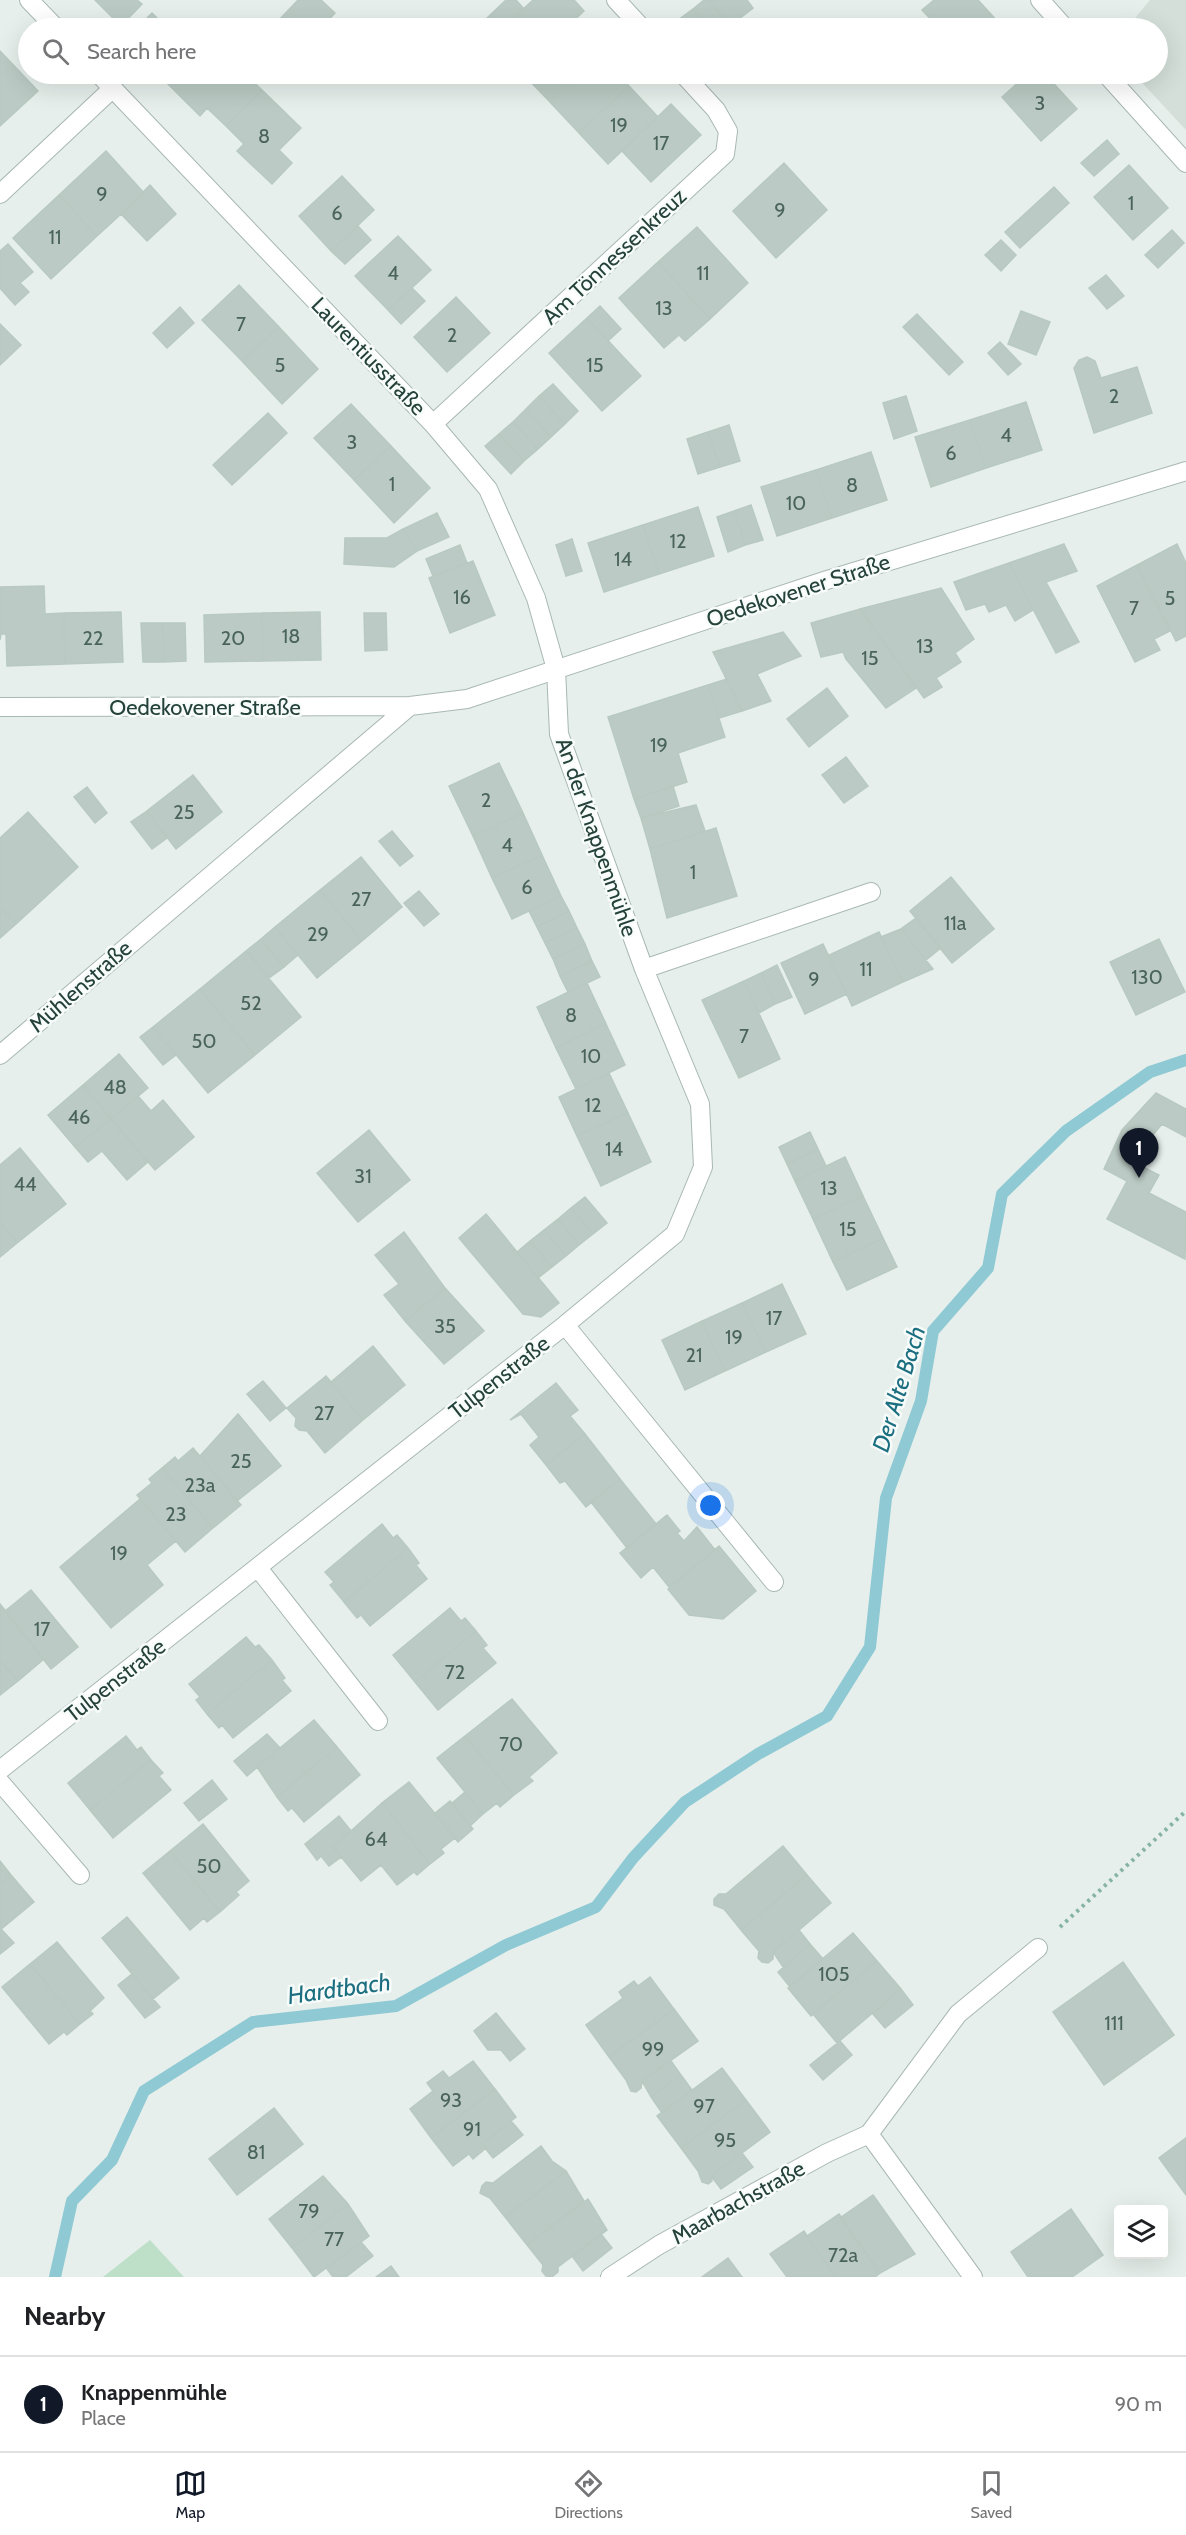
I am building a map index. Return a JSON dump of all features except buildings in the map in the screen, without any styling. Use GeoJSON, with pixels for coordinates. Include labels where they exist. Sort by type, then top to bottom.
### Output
{"type":"FeatureCollection","features":[{"type":"Feature","properties":{"kind":"street"},"geometry":{"type":"LineString","coordinates":[[29,0],[46,18]]}},
{"type":"Feature","properties":{"kind":"street"},"geometry":{"type":"LineString","coordinates":[[616,0],[633,18]]}},
{"type":"Feature","properties":{"kind":"street"},"geometry":{"type":"LineString","coordinates":[[1040,0],[1056,18]]}},
{"type":"Feature","properties":{"kind":"street","name":"Laurentiusstraße"},"geometry":{"type":"LineString","coordinates":[[109,84],[433,424],[488,489],[536,598],[556,669]]}},
{"type":"Feature","properties":{"kind":"street","name":"Am Tönnessenkreuz"},"geometry":{"type":"LineString","coordinates":[[433,424],[725,154],[728,131],[716,110],[692,84]]}},
{"type":"Feature","properties":{"kind":"street"},"geometry":{"type":"LineString","coordinates":[[1115,84],[1186,164]]}},
{"type":"Feature","properties":{"kind":"street"},"geometry":{"type":"LineString","coordinates":[[0,194],[113,88]]}},
{"type":"Feature","properties":{"kind":"street","name":"Oedekovener Straße"},"geometry":{"type":"LineString","coordinates":[[0,707],[410,706],[466,699],[826,580],[1186,471]]}},
{"type":"Feature","properties":{"kind":"street","name":"An der Knappenmühle"},"geometry":{"type":"LineString","coordinates":[[556,669],[560,734],[644,969],[700,1104],[703,1167],[675,1234],[565,1325]]}},
{"type":"Feature","properties":{"kind":"street","name":"Mühlenstraße"},"geometry":{"type":"LineString","coordinates":[[0,1055],[410,706]]}},
{"type":"Feature","properties":{"kind":"street"},"geometry":{"type":"LineString","coordinates":[[644,969],[871,892]]}},
{"type":"Feature","properties":{"kind":"street","name":"Tulpenstraße"},"geometry":{"type":"LineString","coordinates":[[0,1770],[565,1325],[774,1582]]}},
{"type":"Feature","properties":{"kind":"street"},"geometry":{"type":"LineString","coordinates":[[258,1568],[378,1721]]}},
{"type":"Feature","properties":{"kind":"street"},"geometry":{"type":"LineString","coordinates":[[0,1782],[80,1875]]}},
{"type":"Feature","properties":{"kind":"street","name":"Maarbachstraße"},"geometry":{"type":"LineString","coordinates":[[610,2277],[670,2240],[827,2153],[869,2134],[958,2014],[1038,1948]]}},
{"type":"Feature","properties":{"kind":"street"},"geometry":{"type":"LineString","coordinates":[[869,2134],[973,2277]]}},
{"type":"Feature","properties":{"kind":"path"},"geometry":{"type":"LineString","coordinates":[[1038,1948],[1186,1811]]}},
{"type":"Feature","properties":{"kind":"shaded area"},"geometry":{"type":"Polygon","coordinates":[[[1150,0],[1186,0],[1186,130],[1143,84],[1168,84],[1168,18],[1135,18],[1150,0]]]}},
{"type":"Feature","properties":{"kind":"green space"},"geometry":{"type":"Polygon","coordinates":[[[150,2240],[184,2277],[103,2277],[150,2240]]]}},
{"type":"Feature","properties":{"kind":"waterway","name":"Hardtbach"},"geometry":{"type":"LineString","coordinates":[[55,2277],[72,2201],[112,2160],[144,2091],[253,2022],[396,2006],[506,1945],[596,1907],[633,1858],[685,1802],[758,1754],[827,1716],[870,1647],[886,1498],[921,1401],[933,1331],[988,1268],[1002,1194],[1066,1131],[1150,1072],[1186,1060]]}},
{"type":"Feature","properties":{"kind":"place","name":"Knappenmühle"},"geometry":{"type":"Point","coordinates":[1139,1178]}},
{"type":"Feature","properties":{"kind":"water label","name":"Der Alte Bach"},"geometry":{"type":"Point","coordinates":[899,1389]}}]}
